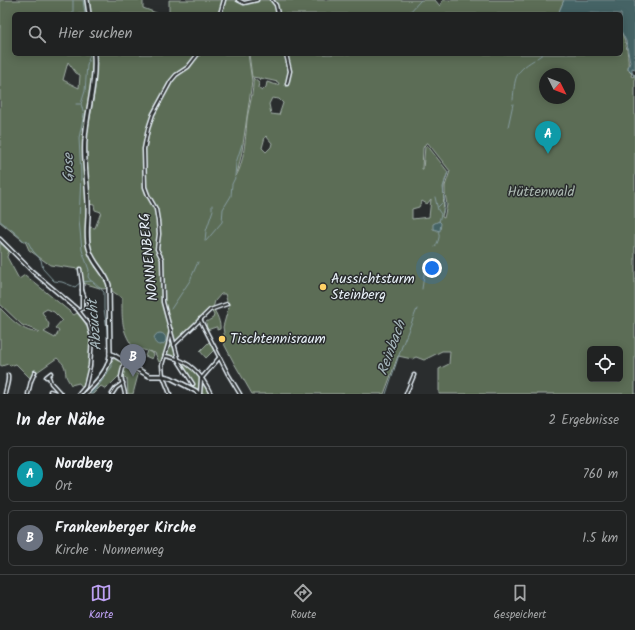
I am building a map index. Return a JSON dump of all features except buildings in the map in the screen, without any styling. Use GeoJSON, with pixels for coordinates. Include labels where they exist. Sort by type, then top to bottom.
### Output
{"type":"FeatureCollection","features":[{"type":"Feature","properties":{"kind":"main road"},"geometry":{"type":"LineString","coordinates":[[87,0],[89,12]]}},
{"type":"Feature","properties":{"kind":"main road"},"geometry":{"type":"LineString","coordinates":[[88,392],[106,368],[110,360],[110,285],[91,255],[88,243],[88,201],[84,152],[86,128],[94,79],[94,56]]}},
{"type":"Feature","properties":{"kind":"main road"},"geometry":{"type":"LineString","coordinates":[[110,354],[150,377],[163,376],[175,379],[199,394]]}},
{"type":"Feature","properties":{"kind":"main road"},"geometry":{"type":"LineString","coordinates":[[110,360],[115,357]]}},
{"type":"Feature","properties":{"kind":"street"},"geometry":{"type":"LineString","coordinates":[[221,12],[224,0]]}},
{"type":"Feature","properties":{"kind":"street"},"geometry":{"type":"LineString","coordinates":[[238,0],[244,3],[257,0]]}},
{"type":"Feature","properties":{"kind":"street"},"geometry":{"type":"LineString","coordinates":[[272,0],[276,4],[278,12]]}},
{"type":"Feature","properties":{"kind":"street","name":"NONNENBERG"},"geometry":{"type":"LineString","coordinates":[[163,376],[162,365],[171,329],[163,302],[162,259],[157,252],[159,234],[156,210],[145,187],[144,149],[153,114],[171,81],[176,75],[188,67],[196,56]]}},
{"type":"Feature","properties":{"kind":"street"},"geometry":{"type":"LineString","coordinates":[[286,56],[290,71],[287,84]]}},
{"type":"Feature","properties":{"kind":"street"},"geometry":{"type":"LineString","coordinates":[[0,239],[28,268],[79,311],[88,323],[92,337],[90,366],[85,388],[79,394]]}},
{"type":"Feature","properties":{"kind":"street"},"geometry":{"type":"LineString","coordinates":[[80,269],[82,309]]}},
{"type":"Feature","properties":{"kind":"street"},"geometry":{"type":"LineString","coordinates":[[79,311],[87,305],[81,284]]}},
{"type":"Feature","properties":{"kind":"street"},"geometry":{"type":"LineString","coordinates":[[174,345],[212,308],[227,304]]}},
{"type":"Feature","properties":{"kind":"street"},"geometry":{"type":"LineString","coordinates":[[200,319],[219,358],[240,394]]}},
{"type":"Feature","properties":{"kind":"street"},"geometry":{"type":"LineString","coordinates":[[171,329],[179,362],[193,384]]}},
{"type":"Feature","properties":{"kind":"street"},"geometry":{"type":"LineString","coordinates":[[165,356],[179,360],[193,368],[203,378],[211,394]]}},
{"type":"Feature","properties":{"kind":"street"},"geometry":{"type":"LineString","coordinates":[[199,394],[201,390],[200,382],[219,358]]}},
{"type":"Feature","properties":{"kind":"street"},"geometry":{"type":"LineString","coordinates":[[124,363],[121,377],[125,394]]}},
{"type":"Feature","properties":{"kind":"street"},"geometry":{"type":"LineString","coordinates":[[28,394],[35,372]]}},
{"type":"Feature","properties":{"kind":"street"},"geometry":{"type":"LineString","coordinates":[[51,373],[46,377],[49,377],[51,384],[60,393]]}},
{"type":"Feature","properties":{"kind":"street"},"geometry":{"type":"LineString","coordinates":[[5,394],[6,385],[9,381],[8,375]]}},
{"type":"Feature","properties":{"kind":"street"},"geometry":{"type":"LineString","coordinates":[[406,394],[414,375]]}},
{"type":"Feature","properties":{"kind":"street"},"geometry":{"type":"LineString","coordinates":[[163,376],[170,394]]}},
{"type":"Feature","properties":{"kind":"street"},"geometry":{"type":"LineString","coordinates":[[112,394],[116,388],[123,383]]}},
{"type":"Feature","properties":{"kind":"street"},"geometry":{"type":"LineString","coordinates":[[85,388],[88,392]]}},
{"type":"Feature","properties":{"kind":"street"},"geometry":{"type":"LineString","coordinates":[[50,391],[60,393]]}},
{"type":"Feature","properties":{"kind":"green space"},"geometry":{"type":"Polygon","coordinates":[[[0,0],[86,0],[88,12],[12,12],[12,56],[93,56],[94,70],[91,90],[89,91],[90,93],[83,146],[83,162],[87,189],[87,248],[90,256],[96,264],[95,267],[106,278],[109,288],[103,289],[83,283],[81,268],[78,269],[50,265],[29,250],[26,243],[0,222],[0,0]],[[68,62],[63,80],[79,88],[80,75],[76,73],[68,62]]]}},
{"type":"Feature","properties":{"kind":"green space"},"geometry":{"type":"Polygon","coordinates":[[[88,0],[143,0],[143,8],[154,12],[90,12],[88,0]]]}},
{"type":"Feature","properties":{"kind":"green space"},"geometry":{"type":"Polygon","coordinates":[[[169,0],[223,0],[220,12],[169,12],[169,0]]]}},
{"type":"Feature","properties":{"kind":"green space"},"geometry":{"type":"Polygon","coordinates":[[[224,0],[435,0],[440,6],[443,0],[564,0],[559,12],[221,12],[224,0]]]}},
{"type":"Feature","properties":{"kind":"green space","name":"Hüttenwald"},"geometry":{"type":"Polygon","coordinates":[[[623,36],[627,50],[628,70],[632,74],[631,76],[633,77],[635,74],[635,394],[439,394],[439,369],[449,364],[450,351],[442,351],[424,360],[416,357],[412,359],[398,356],[384,394],[252,394],[223,342],[225,340],[223,327],[229,308],[225,294],[221,294],[215,301],[213,308],[201,317],[174,343],[170,328],[167,345],[161,361],[159,362],[155,353],[148,351],[154,354],[152,359],[145,356],[147,351],[133,347],[124,329],[122,298],[112,291],[108,277],[93,257],[90,247],[90,227],[95,228],[101,212],[95,210],[94,205],[89,204],[85,146],[95,89],[94,56],[248,56],[252,81],[242,151],[235,177],[241,166],[247,119],[253,88],[253,78],[259,83],[258,88],[262,91],[266,87],[267,82],[277,85],[279,84],[278,82],[260,78],[259,80],[259,78],[252,77],[249,56],[623,56],[623,36]],[[272,98],[269,104],[271,114],[279,115],[283,103],[279,99],[272,98]],[[266,136],[262,148],[266,152],[271,147],[272,143],[266,136]],[[426,143],[423,148],[422,169],[425,147],[427,145],[448,172],[444,184],[444,205],[442,217],[444,218],[447,205],[445,186],[450,171],[428,143],[426,143]],[[431,199],[427,204],[422,201],[419,207],[412,209],[412,219],[429,217],[431,199]]]}},
{"type":"Feature","properties":{"kind":"green space"},"geometry":{"type":"Polygon","coordinates":[[[0,243],[9,251],[7,257],[19,279],[25,275],[74,315],[77,313],[87,326],[91,344],[89,368],[83,388],[79,383],[71,385],[66,376],[62,362],[57,358],[37,372],[34,371],[31,379],[16,364],[10,366],[8,364],[2,366],[0,365],[0,308],[13,321],[23,328],[34,332],[40,332],[22,325],[0,304],[0,243]],[[47,309],[42,312],[49,324],[48,329],[44,332],[55,338],[59,331],[55,328],[62,320],[54,312],[47,309]]]}},
{"type":"Feature","properties":{"kind":"green space"},"geometry":{"type":"Polygon","coordinates":[[[213,309],[220,324],[220,329],[217,330],[216,327],[207,330],[206,322],[213,318],[214,315],[211,310],[213,309]]]}},
{"type":"Feature","properties":{"kind":"green space"},"geometry":{"type":"Polygon","coordinates":[[[170,335],[172,335],[177,356],[175,358],[167,354],[170,335]]]}},
{"type":"Feature","properties":{"kind":"green space"},"geometry":{"type":"Polygon","coordinates":[[[210,341],[214,350],[206,358],[200,351],[210,341]]]}},
{"type":"Feature","properties":{"kind":"green space"},"geometry":{"type":"Polygon","coordinates":[[[114,358],[122,363],[121,374],[106,389],[101,386],[93,394],[89,394],[106,372],[114,358]]]}},
{"type":"Feature","properties":{"kind":"green space"},"geometry":{"type":"Polygon","coordinates":[[[182,362],[193,369],[201,378],[199,383],[200,393],[190,386],[191,384],[193,386],[195,384],[192,382],[181,363],[182,362]]]}},
{"type":"Feature","properties":{"kind":"green space"},"geometry":{"type":"Polygon","coordinates":[[[125,365],[138,375],[133,394],[128,394],[127,379],[123,378],[123,369],[125,365]]]}},
{"type":"Feature","properties":{"kind":"green space"},"geometry":{"type":"Polygon","coordinates":[[[202,380],[210,394],[201,394],[202,380]]]}},
{"type":"Feature","properties":{"kind":"water"},"geometry":{"type":"Polygon","coordinates":[[[564,0],[635,0],[635,69],[632,68],[632,72],[635,77],[628,68],[630,62],[626,41],[623,35],[623,12],[559,12],[564,0]]]}},
{"type":"Feature","properties":{"kind":"water"},"geometry":{"type":"Polygon","coordinates":[[[439,221],[441,223],[440,231],[433,229],[433,224],[439,221]]]}},
{"type":"Feature","properties":{"kind":"water"},"geometry":{"type":"Polygon","coordinates":[[[160,333],[164,335],[166,339],[164,343],[160,345],[156,343],[154,339],[156,335],[160,333]]]}},
{"type":"Feature","properties":{"kind":"water"},"geometry":{"type":"Polygon","coordinates":[[[107,372],[108,373],[91,394],[90,392],[107,372]]]}},
{"type":"Feature","properties":{"kind":"waterway"},"geometry":{"type":"LineString","coordinates":[[73,0],[73,12]]}},
{"type":"Feature","properties":{"kind":"waterway","name":"Gose"},"geometry":{"type":"LineString","coordinates":[[83,0],[85,12]]}},
{"type":"Feature","properties":{"kind":"waterway"},"geometry":{"type":"LineString","coordinates":[[410,12],[421,0]]}},
{"type":"Feature","properties":{"kind":"waterway","name":"Gose"},"geometry":{"type":"LineString","coordinates":[[89,56],[87,65],[85,91],[81,104],[84,114],[79,138],[81,175],[79,220],[82,250],[89,270],[88,277],[91,281]]}},
{"type":"Feature","properties":{"kind":"waterway"},"geometry":{"type":"LineString","coordinates":[[513,100],[515,81],[519,72],[527,64],[534,60]]}},
{"type":"Feature","properties":{"kind":"waterway"},"geometry":{"type":"LineString","coordinates":[[508,127],[513,104]]}},
{"type":"Feature","properties":{"kind":"waterway"},"geometry":{"type":"LineString","coordinates":[[235,176],[236,163],[242,144]]}},
{"type":"Feature","properties":{"kind":"waterway"},"geometry":{"type":"LineString","coordinates":[[443,213],[445,205],[443,187],[448,172]]}},
{"type":"Feature","properties":{"kind":"waterway"},"geometry":{"type":"LineString","coordinates":[[206,241],[222,222],[223,209],[231,196],[232,184],[235,178]]}},
{"type":"Feature","properties":{"kind":"waterway","name":"Reinbach"},"geometry":{"type":"LineString","coordinates":[[435,197],[438,210],[441,214],[439,222]]}},
{"type":"Feature","properties":{"kind":"waterway","name":"Reinbach"},"geometry":{"type":"LineString","coordinates":[[438,207],[442,203]]}},
{"type":"Feature","properties":{"kind":"waterway"},"geometry":{"type":"LineString","coordinates":[[205,241],[206,231],[213,210]]}},
{"type":"Feature","properties":{"kind":"waterway","name":"Gose"},"geometry":{"type":"LineString","coordinates":[[0,221],[24,241],[28,242],[33,251],[41,260],[43,269],[54,281],[62,282],[75,287],[81,282],[92,281],[104,292],[108,357],[104,367],[91,384]]}},
{"type":"Feature","properties":{"kind":"waterway","name":"Reinbach"},"geometry":{"type":"LineString","coordinates":[[435,247],[439,237],[438,231]]}},
{"type":"Feature","properties":{"kind":"waterway"},"geometry":{"type":"LineString","coordinates":[[191,278],[198,262]]}},
{"type":"Feature","properties":{"kind":"waterway","name":"Reinbach"},"geometry":{"type":"LineString","coordinates":[[422,289],[426,262]]}},
{"type":"Feature","properties":{"kind":"waterway"},"geometry":{"type":"LineString","coordinates":[[171,309],[191,279]]}},
{"type":"Feature","properties":{"kind":"waterway","name":"Reinbach"},"geometry":{"type":"LineString","coordinates":[[386,394],[402,346],[417,309]]}},
{"type":"Feature","properties":{"kind":"waterway"},"geometry":{"type":"LineString","coordinates":[[107,373],[112,367],[112,364]]}},
{"type":"Feature","properties":{"kind":"place","name":"Nordberg"},"geometry":{"type":"Point","coordinates":[548,154]}},
{"type":"Feature","properties":{"kind":"place","name":"Aussichtsturm Steinberg"},"geometry":{"type":"Point","coordinates":[323,287]}},
{"type":"Feature","properties":{"kind":"place","name":"Tischtennisraum"},"geometry":{"type":"Point","coordinates":[222,339]}},
{"type":"Feature","properties":{"kind":"place","name":"Frankenberger Kirche"},"geometry":{"type":"Point","coordinates":[133,377]}},
{"type":"Feature","properties":{"kind":"water label","name":"Abzucht"},"geometry":{"type":"Point","coordinates":[95,325]}}]}
